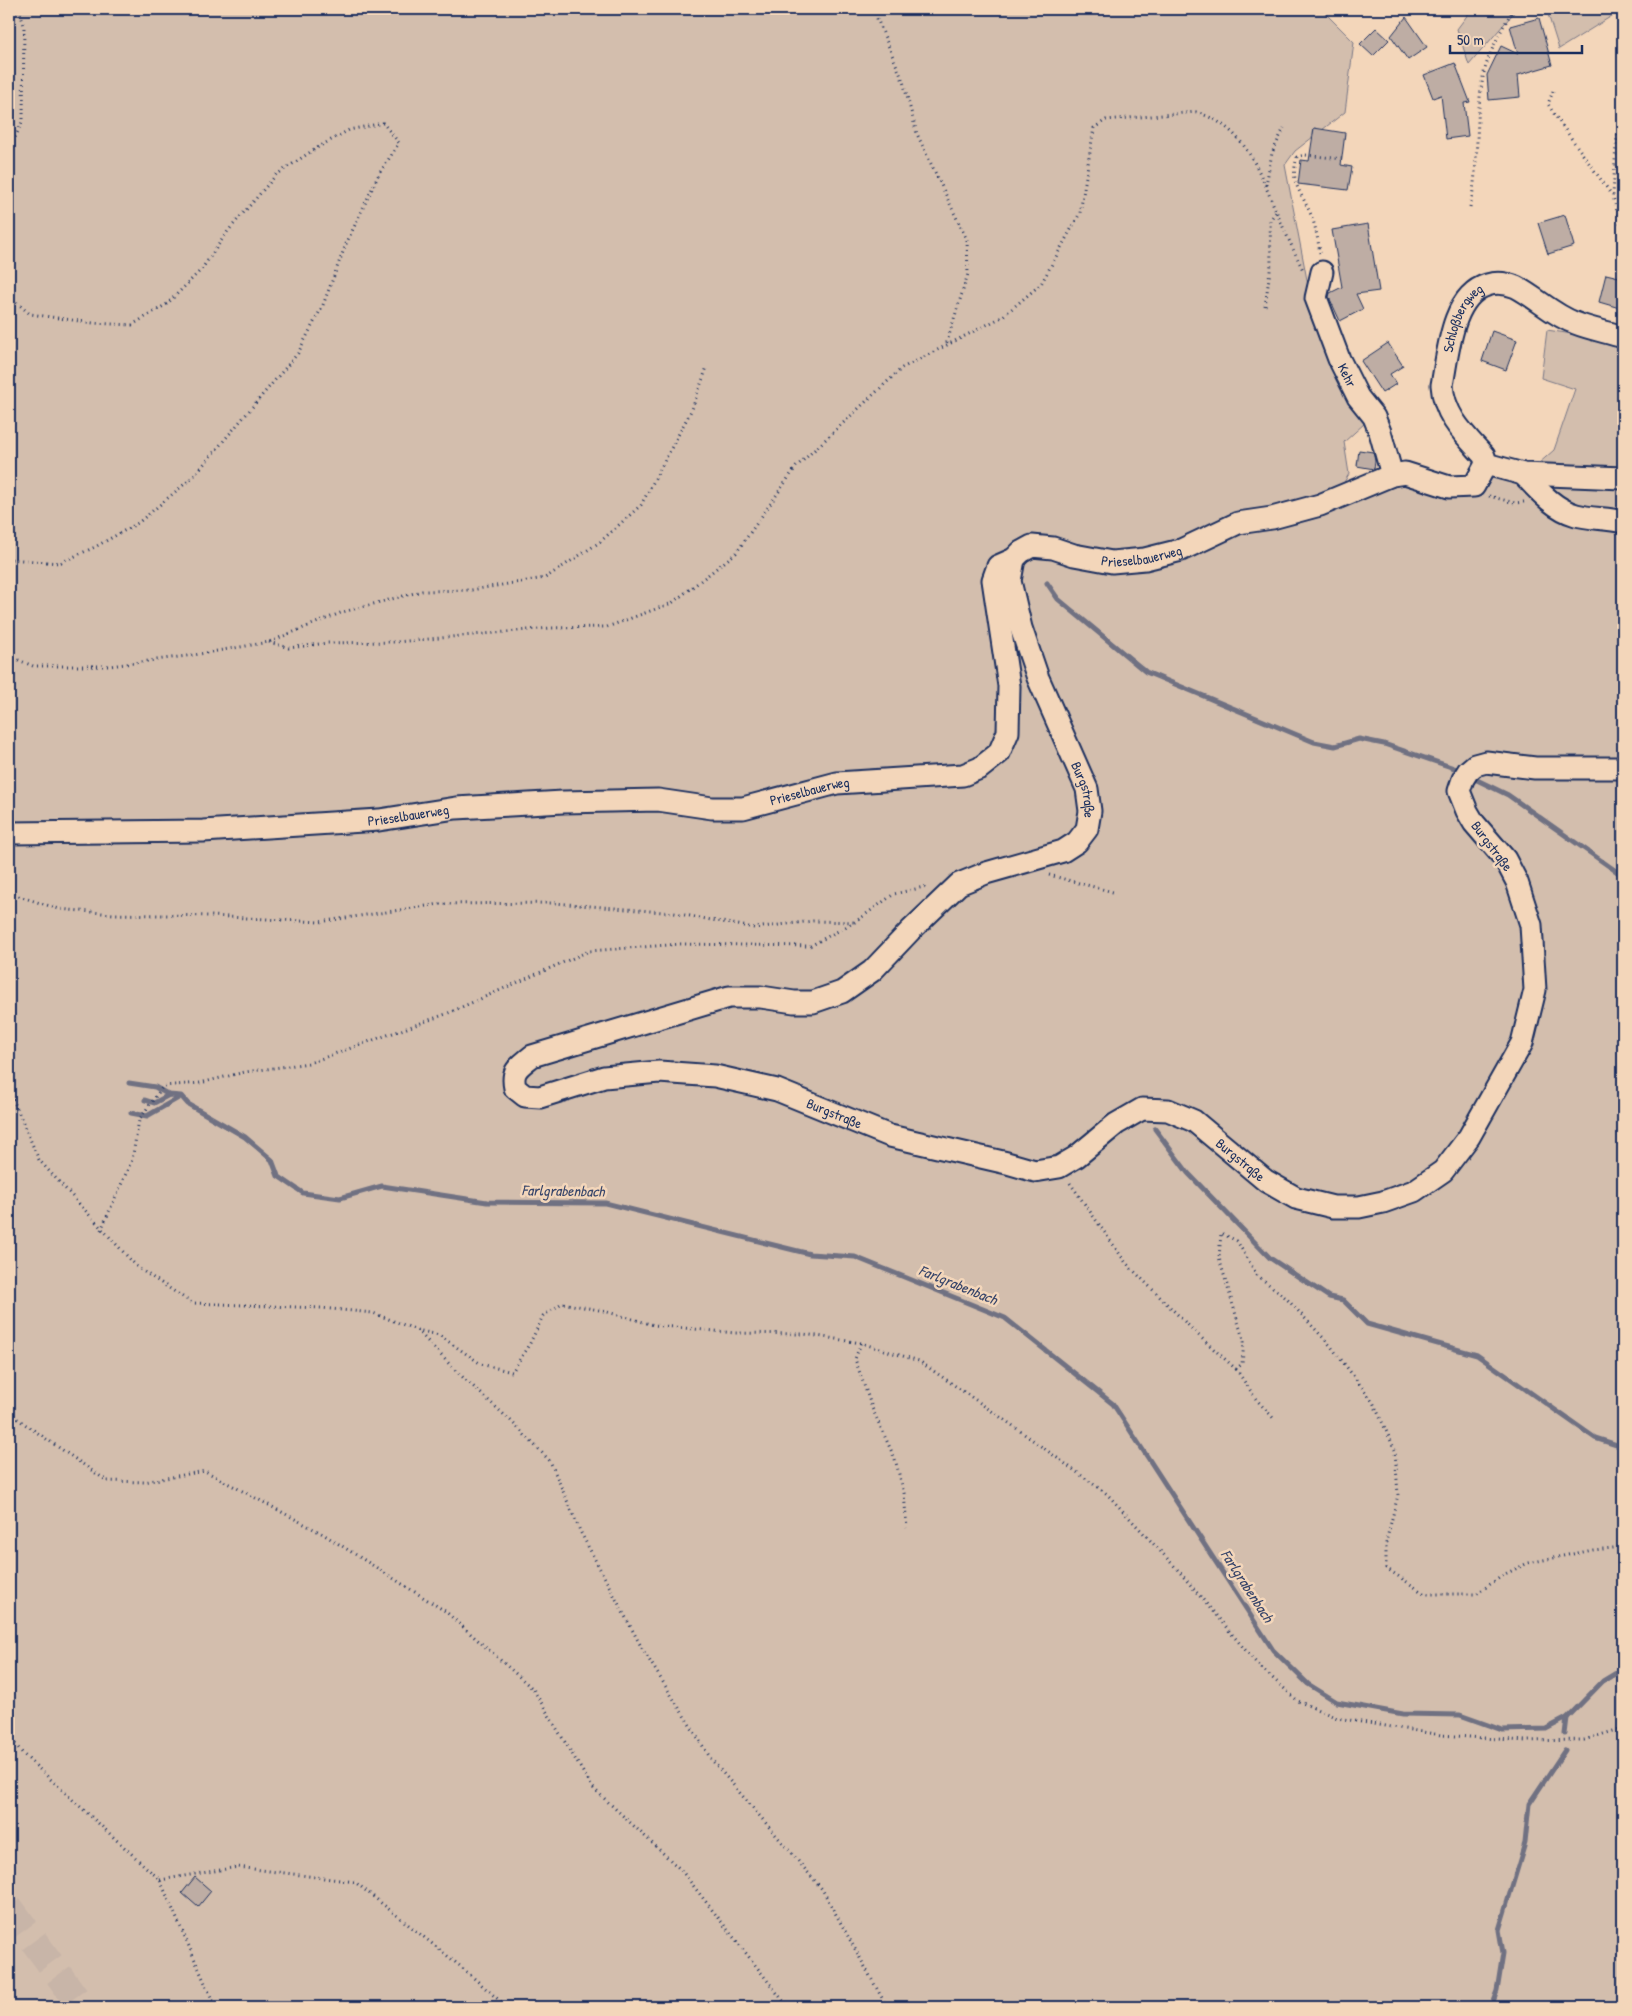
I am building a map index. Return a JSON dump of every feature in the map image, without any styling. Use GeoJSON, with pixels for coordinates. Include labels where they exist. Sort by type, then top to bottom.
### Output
{"type":"FeatureCollection","features":[{"type":"Feature","properties":{"kind":"street"},"geometry":{"type":"LineString","coordinates":[[1316,298],[1322,272]]}},
{"type":"Feature","properties":{"kind":"street","name":"Schloßbergweg"},"geometry":{"type":"LineString","coordinates":[[1486,464],[1484,456],[1451,418],[1443,396],[1442,386],[1455,324],[1461,307],[1475,290],[1493,283],[1503,283],[1525,292],[1554,313],[1575,323],[1623,337]]}},
{"type":"Feature","properties":{"kind":"street","name":"Kehr"},"geometry":{"type":"LineString","coordinates":[[1316,298],[1338,359],[1358,397],[1374,418],[1380,432],[1392,475]]}},
{"type":"Feature","properties":{"kind":"street"},"geometry":{"type":"LineString","coordinates":[[1392,475],[1405,472],[1450,487],[1474,486],[1486,464],[1523,474],[1623,478]]}},
{"type":"Feature","properties":{"kind":"street"},"geometry":{"type":"LineString","coordinates":[[1523,474],[1548,500],[1576,515],[1609,518],[1623,522]]}},
{"type":"Feature","properties":{"kind":"street","name":"Prieselbauerweg"},"geometry":{"type":"LineString","coordinates":[[9,833],[203,831],[379,820],[456,808],[562,802],[658,800],[712,808],[743,808],[837,783],[963,775],[980,768],[999,753],[1008,732],[1009,686],[993,580],[998,566],[1014,559],[1021,552],[1032,546],[1053,548],[1074,555],[1112,562],[1145,559],[1181,550],[1238,523],[1272,518],[1320,505],[1392,475]]}},
{"type":"Feature","properties":{"kind":"street","name":"Burgstraße"},"geometry":{"type":"LineString","coordinates":[[1014,559],[1010,581],[1021,628],[1038,678],[1087,789],[1090,811],[1087,828],[1077,842],[1063,851],[986,873],[959,884],[872,971],[842,992],[813,1002],[794,1002],[761,997],[729,998],[532,1056],[517,1068],[512,1078],[515,1088],[526,1096],[540,1097],[604,1077],[660,1072],[715,1076],[777,1090],[890,1136],[1007,1162],[1035,1171],[1059,1166],[1076,1157],[1116,1124],[1142,1109],[1168,1110],[1194,1121],[1266,1181],[1296,1198],[1332,1207],[1359,1207],[1383,1202],[1414,1191],[1443,1171],[1468,1137],[1522,1044],[1536,990],[1531,924],[1523,899],[1517,882],[1505,859],[1474,823],[1467,811],[1460,791],[1463,779],[1468,771],[1486,762],[1535,768],[1623,768]]}},
{"type":"Feature","properties":{"kind":"path"},"geometry":{"type":"LineString","coordinates":[[9,151],[23,120],[24,25],[19,9]]}},
{"type":"Feature","properties":{"kind":"path"},"geometry":{"type":"LineString","coordinates":[[873,9],[903,81],[917,134],[967,240],[968,274],[946,346]]}},
{"type":"Feature","properties":{"kind":"path"},"geometry":{"type":"LineString","coordinates":[[1470,207],[1475,186],[1475,147],[1482,83],[1491,50],[1513,9]]}},
{"type":"Feature","properties":{"kind":"path"},"geometry":{"type":"LineString","coordinates":[[1553,91],[1548,104],[1613,196]]}},
{"type":"Feature","properties":{"kind":"path"},"geometry":{"type":"LineString","coordinates":[[1623,105],[1616,144],[1613,196],[1623,234]]}},
{"type":"Feature","properties":{"kind":"path"},"geometry":{"type":"LineString","coordinates":[[269,642],[289,648],[327,643],[396,642],[550,628],[607,627],[672,604],[736,553],[796,467],[902,368],[1002,317],[1042,284],[1080,213],[1094,128],[1106,120],[1196,112],[1210,116],[1227,126],[1256,162],[1276,212],[1316,298]]}},
{"type":"Feature","properties":{"kind":"path"},"geometry":{"type":"LineString","coordinates":[[9,296],[30,314],[93,323],[132,325],[168,304],[201,270],[228,231],[276,175],[315,149],[349,130],[384,124],[399,143],[375,183],[346,244],[323,306],[298,353],[193,477],[138,523],[96,547],[60,563],[9,558]]}},
{"type":"Feature","properties":{"kind":"path"},"geometry":{"type":"LineString","coordinates":[[1266,186],[1272,153],[1284,128]]}},
{"type":"Feature","properties":{"kind":"path"},"geometry":{"type":"LineString","coordinates":[[1322,272],[1318,237],[1311,215],[1294,182],[1294,166],[1297,157],[1305,155],[1344,158]]}},
{"type":"Feature","properties":{"kind":"path"},"geometry":{"type":"LineString","coordinates":[[1265,306],[1271,264],[1270,220],[1276,212]]}},
{"type":"Feature","properties":{"kind":"path"},"geometry":{"type":"LineString","coordinates":[[9,656],[33,666],[110,666],[269,642],[343,612],[422,591],[471,590],[545,578],[600,542],[641,505],[692,409],[706,366]]}},
{"type":"Feature","properties":{"kind":"path"},"geometry":{"type":"LineString","coordinates":[[1474,486],[1486,495],[1515,503],[1548,500]]}},
{"type":"Feature","properties":{"kind":"path"},"geometry":{"type":"LineString","coordinates":[[1046,874],[1113,892]]}},
{"type":"Feature","properties":{"kind":"path"},"geometry":{"type":"LineString","coordinates":[[9,893],[59,909],[68,910],[113,914],[211,916],[319,922],[440,904],[545,904],[674,913],[754,928],[813,921],[854,922]]}},
{"type":"Feature","properties":{"kind":"path"},"geometry":{"type":"LineString","coordinates":[[101,1230],[132,1160],[139,1120],[163,1086],[200,1083],[245,1072],[309,1063],[446,1014],[589,951],[681,944],[810,946],[854,922],[894,894]]}},
{"type":"Feature","properties":{"kind":"path"},"geometry":{"type":"LineString","coordinates":[[9,1090],[39,1160],[101,1230],[138,1268],[192,1303],[321,1308],[373,1313],[417,1330],[439,1335],[481,1364],[512,1372],[530,1343],[543,1316],[562,1303],[654,1325],[735,1333],[804,1334],[861,1343],[919,1362],[1107,1494],[1177,1569],[1258,1665],[1298,1701],[1337,1718],[1440,1735],[1526,1741],[1584,1740],[1623,1728]]}},
{"type":"Feature","properties":{"kind":"path"},"geometry":{"type":"LineString","coordinates":[[1059,1166],[1126,1263],[1197,1334],[1236,1369],[1256,1398],[1276,1420]]}},
{"type":"Feature","properties":{"kind":"path"},"geometry":{"type":"LineString","coordinates":[[1236,1369],[1242,1364],[1244,1342],[1219,1258],[1221,1233],[1237,1241],[1257,1275],[1286,1298],[1330,1346],[1373,1402],[1395,1450],[1398,1495],[1386,1542],[1386,1568],[1425,1594],[1476,1594],[1505,1574],[1528,1563],[1594,1550],[1623,1547]]}},
{"type":"Feature","properties":{"kind":"path"},"geometry":{"type":"LineString","coordinates":[[417,1330],[455,1370],[510,1421],[550,1462],[581,1533],[642,1650],[711,1759],[822,1889],[887,2007]]}},
{"type":"Feature","properties":{"kind":"path"},"geometry":{"type":"LineString","coordinates":[[861,1343],[855,1359],[872,1408],[895,1459],[904,1493],[908,1528]]}},
{"type":"Feature","properties":{"kind":"path"},"geometry":{"type":"LineString","coordinates":[[9,1413],[107,1481],[144,1482],[205,1471],[323,1534],[445,1611],[533,1689],[592,1787],[681,1870],[788,2007]]}},
{"type":"Feature","properties":{"kind":"path"},"geometry":{"type":"LineString","coordinates":[[9,1736],[23,1754],[160,1880],[212,2000],[217,2007]]}},
{"type":"Feature","properties":{"kind":"path"},"geometry":{"type":"LineString","coordinates":[[160,1880],[238,1867],[355,1882],[460,1966],[507,2007]]}},
{"type":"Feature","properties":{"kind":"shaded area"},"geometry":{"type":"Polygon","coordinates":[[[9,9],[1321,9],[1354,42],[1345,112],[1295,151],[1285,165],[1317,332],[1339,382],[1365,423],[1344,442],[1349,474],[1340,489],[1315,499],[1236,518],[1194,538],[1147,553],[1113,557],[1039,541],[1025,544],[995,566],[989,579],[990,608],[999,660],[1003,731],[993,748],[977,764],[990,770],[1004,758],[1011,738],[1016,701],[1002,596],[1002,580],[1006,572],[1028,556],[1045,552],[1084,564],[1118,568],[1154,565],[1199,550],[1249,528],[1284,524],[1327,511],[1385,485],[1411,481],[1472,498],[1496,472],[1521,479],[1554,450],[1575,389],[1541,378],[1547,330],[1623,342],[1623,2007],[9,2007],[9,9]]]}},
{"type":"Feature","properties":{"kind":"shaded area"},"geometry":{"type":"Polygon","coordinates":[[[1472,9],[1517,9],[1469,65],[1457,29],[1472,9]]]}},
{"type":"Feature","properties":{"kind":"shaded area"},"geometry":{"type":"Polygon","coordinates":[[[1527,9],[1623,9],[1559,49],[1547,11],[1527,9]]]}},
{"type":"Feature","properties":{"kind":"building"},"geometry":{"type":"Polygon","coordinates":[[[1406,17],[1427,47],[1408,60],[1391,36],[1406,17]]]}},
{"type":"Feature","properties":{"kind":"building"},"geometry":{"type":"Polygon","coordinates":[[[1539,18],[1552,65],[1518,75],[1520,97],[1489,100],[1487,75],[1501,46],[1518,54],[1510,26],[1539,18]]]}},
{"type":"Feature","properties":{"kind":"building"},"geometry":{"type":"Polygon","coordinates":[[[1376,28],[1389,40],[1373,56],[1360,44],[1376,28]]]}},
{"type":"Feature","properties":{"kind":"building"},"geometry":{"type":"Polygon","coordinates":[[[1455,63],[1470,102],[1464,103],[1468,136],[1446,139],[1441,95],[1433,98],[1424,75],[1455,63]]]}},
{"type":"Feature","properties":{"kind":"building"},"geometry":{"type":"Polygon","coordinates":[[[1314,128],[1345,133],[1341,165],[1352,167],[1348,190],[1298,184],[1301,160],[1309,161],[1314,128]]]}},
{"type":"Feature","properties":{"kind":"building"},"geometry":{"type":"Polygon","coordinates":[[[1565,215],[1574,246],[1548,254],[1538,223],[1565,215]]]}},
{"type":"Feature","properties":{"kind":"building"},"geometry":{"type":"Polygon","coordinates":[[[1368,224],[1379,291],[1356,294],[1363,309],[1340,321],[1329,297],[1330,293],[1342,287],[1332,230],[1368,224]]]}},
{"type":"Feature","properties":{"kind":"building"},"geometry":{"type":"Polygon","coordinates":[[[1606,274],[1623,278],[1623,309],[1599,302],[1606,274]]]}},
{"type":"Feature","properties":{"kind":"building"},"geometry":{"type":"Polygon","coordinates":[[[1492,331],[1517,340],[1506,370],[1482,361],[1492,331]]]}},
{"type":"Feature","properties":{"kind":"building"},"geometry":{"type":"Polygon","coordinates":[[[1388,343],[1403,366],[1390,374],[1396,384],[1382,393],[1361,361],[1388,343]]]}},
{"type":"Feature","properties":{"kind":"building"},"geometry":{"type":"Polygon","coordinates":[[[1359,450],[1373,452],[1374,469],[1357,466],[1359,450]]]}},
{"type":"Feature","properties":{"kind":"building"},"geometry":{"type":"Polygon","coordinates":[[[195,1877],[211,1891],[198,1907],[182,1893],[195,1877]]]}},
{"type":"Feature","properties":{"kind":"waterway"},"geometry":{"type":"LineString","coordinates":[[1047,583],[1058,599],[1146,672],[1314,742],[1335,746],[1359,739],[1384,744],[1457,769]]}},
{"type":"Feature","properties":{"kind":"waterway"},"geometry":{"type":"LineString","coordinates":[[1477,780],[1508,795],[1623,876]]}},
{"type":"Feature","properties":{"kind":"waterway","name":"Farlgrabenbach"},"geometry":{"type":"LineString","coordinates":[[129,1083],[155,1087],[169,1095],[181,1096],[188,1104],[245,1137],[272,1160],[278,1176],[303,1193],[340,1198],[382,1186],[487,1202],[605,1203],[810,1254],[855,1257],[1005,1318],[1113,1404],[1273,1650],[1308,1684],[1337,1702],[1403,1714],[1460,1715],[1502,1730],[1546,1729],[1567,1718],[1603,1681],[1623,1669]]}},
{"type":"Feature","properties":{"kind":"waterway"},"geometry":{"type":"LineString","coordinates":[[145,1100],[154,1103],[169,1095]]}},
{"type":"Feature","properties":{"kind":"waterway"},"geometry":{"type":"LineString","coordinates":[[131,1113],[147,1116],[180,1097]]}},
{"type":"Feature","properties":{"kind":"waterway"},"geometry":{"type":"LineString","coordinates":[[1155,1129],[1188,1173],[1270,1258],[1329,1297],[1343,1300],[1367,1324],[1477,1355],[1595,1438],[1623,1447]]}},
{"type":"Feature","properties":{"kind":"waterway"},"geometry":{"type":"LineString","coordinates":[[1565,1734],[1567,1718]]}},
{"type":"Feature","properties":{"kind":"waterway"},"geometry":{"type":"LineString","coordinates":[[1491,2007],[1497,1991],[1503,1953],[1499,1930],[1525,1843],[1529,1804],[1565,1750]]}},
{"type":"Feature","properties":{"kind":"tunnel"},"geometry":{"type":"LineString","coordinates":[[9,1907],[82,2007]]}}]}
